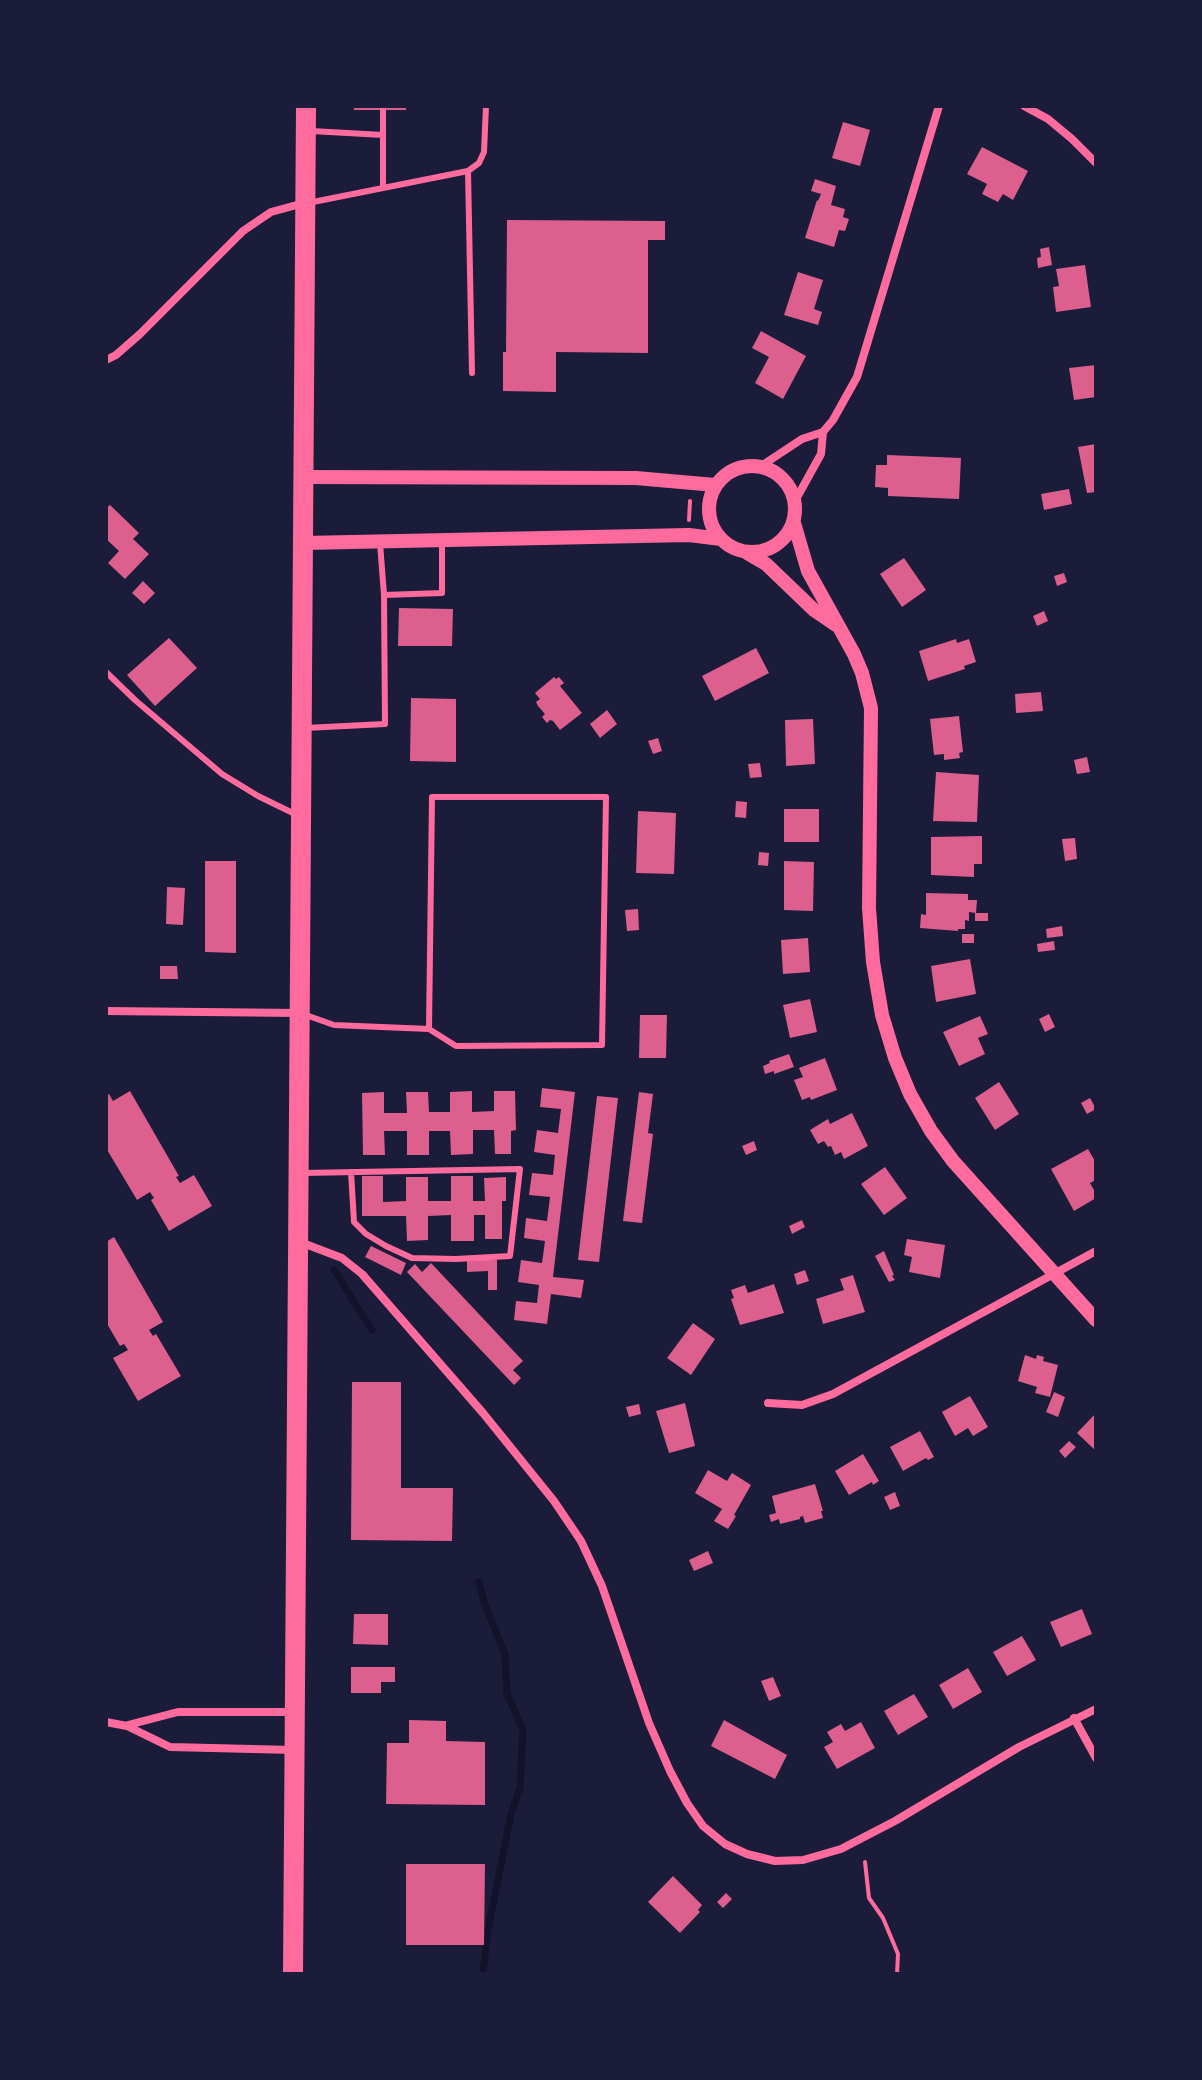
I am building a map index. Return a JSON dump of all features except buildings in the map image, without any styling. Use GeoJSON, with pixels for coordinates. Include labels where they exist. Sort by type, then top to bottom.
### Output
{"type":"FeatureCollection","features":[{"type":"Feature","properties":{"kind":"main road"},"geometry":{"type":"LineString","coordinates":[[293,1974],[306,106]]}},
{"type":"Feature","properties":{"kind":"street"},"geometry":{"type":"LineString","coordinates":[[761,466],[802,439],[823,432],[857,377],[939,106]]}},
{"type":"Feature","properties":{"kind":"street"},"geometry":{"type":"LineString","coordinates":[[1024,106],[1048,119],[1096,163]]}},
{"type":"Feature","properties":{"kind":"street"},"geometry":{"type":"LineString","coordinates":[[106,360],[140,334],[243,231],[271,212],[305,203]]}},
{"type":"Feature","properties":{"kind":"street"},"geometry":{"type":"LineString","coordinates":[[795,501],[821,454],[823,432]]}},
{"type":"Feature","properties":{"kind":"street"},"geometry":{"type":"LineString","coordinates":[[839,628],[814,610],[766,564],[733,547],[714,530],[708,509],[710,497],[724,475],[748,465],[761,466],[781,476],[792,491],[794,523],[808,571],[839,628],[862,673],[871,708],[869,908],[873,962],[882,1015],[910,1094],[953,1161],[1096,1320]]}},
{"type":"Feature","properties":{"kind":"street"},"geometry":{"type":"LineString","coordinates":[[303,477],[636,478],[715,485]]}},
{"type":"Feature","properties":{"kind":"street"},"geometry":{"type":"LineString","coordinates":[[744,551],[774,546],[794,523]]}},
{"type":"Feature","properties":{"kind":"street"},"geometry":{"type":"LineString","coordinates":[[303,543],[689,535],[721,539]]}},
{"type":"Feature","properties":{"kind":"street"},"geometry":{"type":"LineString","coordinates":[[106,1011],[299,1013]]}},
{"type":"Feature","properties":{"kind":"street"},"geometry":{"type":"LineString","coordinates":[[300,1241],[342,1258],[362,1274],[483,1413],[554,1501],[581,1541],[602,1586],[649,1723],[670,1771],[703,1826],[725,1844],[775,1861],[803,1860],[841,1849],[895,1821],[1019,1747],[1096,1709]]}},
{"type":"Feature","properties":{"kind":"street"},"geometry":{"type":"LineString","coordinates":[[768,1403],[802,1405],[833,1394],[1096,1251]]}},
{"type":"Feature","properties":{"kind":"street"},"geometry":{"type":"LineString","coordinates":[[127,1726],[178,1712],[294,1712]]}},
{"type":"Feature","properties":{"kind":"street"},"geometry":{"type":"LineString","coordinates":[[1074,1718],[1096,1758]]}},
{"type":"Feature","properties":{"kind":"street"},"geometry":{"type":"LineString","coordinates":[[106,1722],[127,1726],[170,1747],[294,1750]]}},
{"type":"Feature","properties":{"kind":"lane"},"geometry":{"type":"LineString","coordinates":[[305,203],[468,171],[479,163],[484,152],[486,106]]}},
{"type":"Feature","properties":{"kind":"lane"},"geometry":{"type":"LineString","coordinates":[[383,110],[383,188]]}},
{"type":"Feature","properties":{"kind":"lane"},"geometry":{"type":"LineString","coordinates":[[306,131],[383,135]]}},
{"type":"Feature","properties":{"kind":"lane"},"geometry":{"type":"LineString","coordinates":[[468,171],[472,373]]}},
{"type":"Feature","properties":{"kind":"lane"},"geometry":{"type":"LineString","coordinates":[[384,595],[442,593],[442,541]]}},
{"type":"Feature","properties":{"kind":"lane"},"geometry":{"type":"LineString","coordinates":[[302,728],[385,724],[384,595],[380,542]]}},
{"type":"Feature","properties":{"kind":"lane"},"geometry":{"type":"LineString","coordinates":[[106,672],[222,774],[300,817]]}},
{"type":"Feature","properties":{"kind":"lane"},"geometry":{"type":"LineString","coordinates":[[299,1013],[334,1025],[429,1029],[456,1046],[602,1045],[606,797],[432,797],[429,1029]]}},
{"type":"Feature","properties":{"kind":"lane"},"geometry":{"type":"LineString","coordinates":[[299,1173],[351,1172],[520,1169],[510,1256],[412,1258],[386,1246],[354,1222],[351,1172]]}},
{"type":"Feature","properties":{"kind":"path"},"geometry":{"type":"LineString","coordinates":[[689,527],[690,496]]}},
{"type":"Feature","properties":{"kind":"path"},"geometry":{"type":"LineString","coordinates":[[865,1862],[869,1898],[883,1918],[898,1954],[897,1974]]}},
{"type":"Feature","properties":{"kind":"waterway"},"geometry":{"type":"LineString","coordinates":[[334,1270],[372,1330]]}},
{"type":"Feature","properties":{"kind":"waterway"},"geometry":{"type":"LineString","coordinates":[[479,1582],[505,1654],[507,1693],[523,1730],[520,1788],[511,1814],[487,1935],[483,1974]]}}]}
